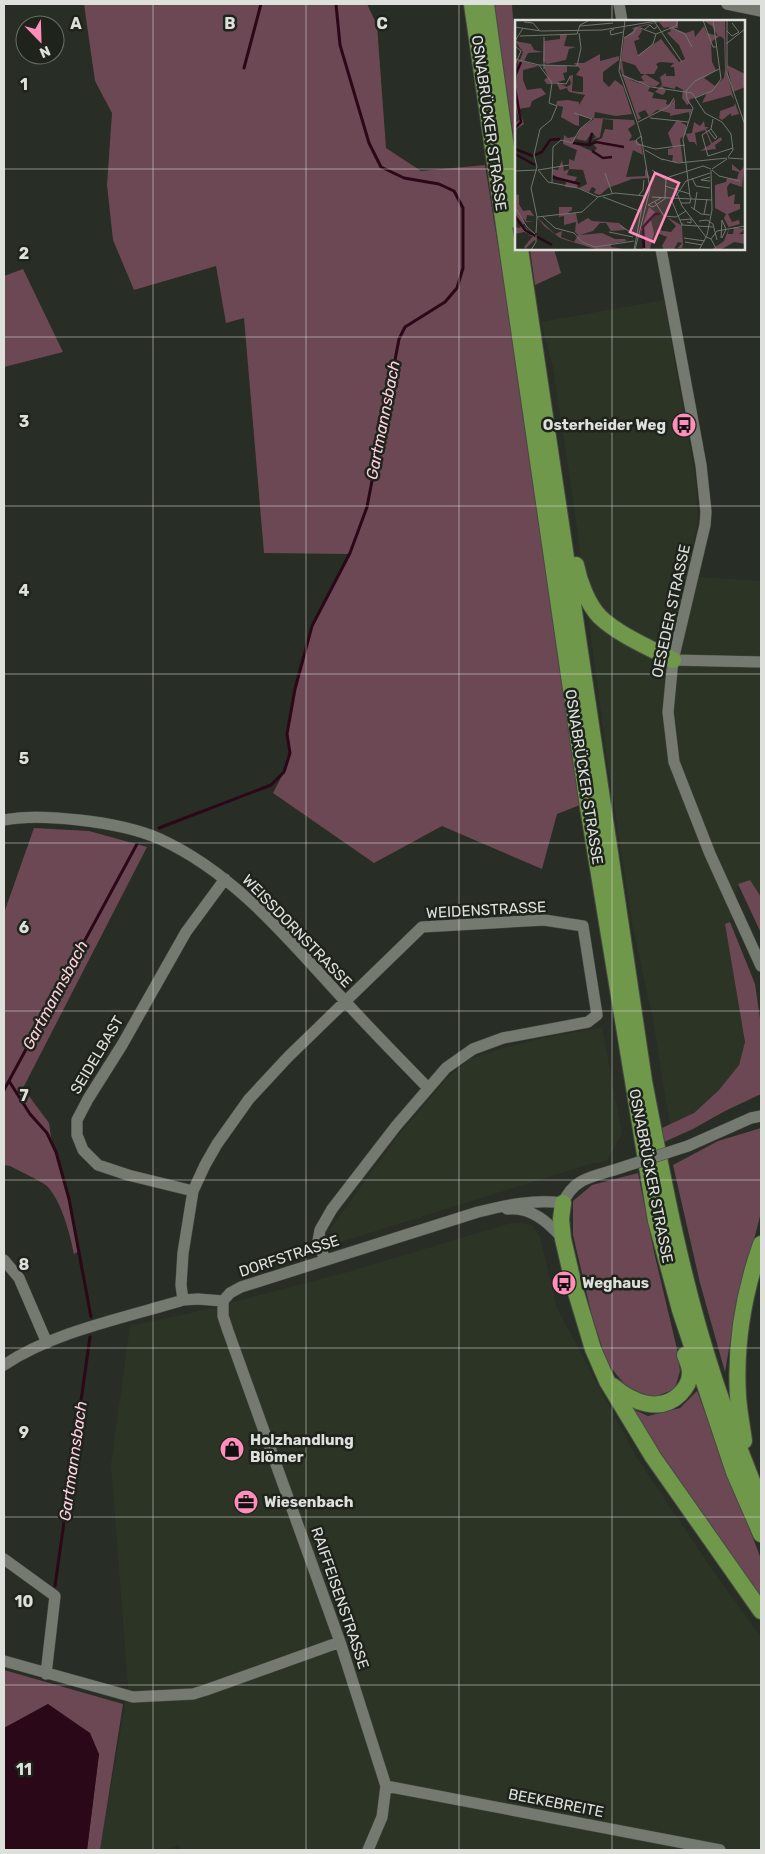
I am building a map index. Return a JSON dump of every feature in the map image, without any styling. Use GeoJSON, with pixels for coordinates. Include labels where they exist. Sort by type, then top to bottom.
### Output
{"type":"FeatureCollection","features":[{"type":"Feature","properties":{"kind":"highway","name":"OSNABRÜCKER STRASSE"},"geometry":{"type":"LineString","coordinates":[[472,4],[588,807],[656,1220],[680,1310],[734,1472],[761,1534]]}},
{"type":"Feature","properties":{"kind":"highway","name":"OSNABRÜCKER STRASSE"},"geometry":{"type":"LineString","coordinates":[[486,4],[515,213]]}},
{"type":"Feature","properties":{"kind":"highway","name":"OSNABRÜCKER STRASSE"},"geometry":{"type":"LineString","coordinates":[[520,250],[644,1081],[662,1176],[690,1296],[710,1365],[761,1504]]}},
{"type":"Feature","properties":{"kind":"highway"},"geometry":{"type":"LineString","coordinates":[[550,452],[580,585],[599,616],[628,636],[673,660]]}},
{"type":"Feature","properties":{"kind":"highway"},"geometry":{"type":"LineString","coordinates":[[563,1203],[561,1219],[563,1239],[574,1286],[593,1349],[607,1381],[653,1457],[761,1611]]}},
{"type":"Feature","properties":{"kind":"highway"},"geometry":{"type":"LineString","coordinates":[[747,1468],[738,1396],[738,1347],[745,1303],[761,1244]]}},
{"type":"Feature","properties":{"kind":"highway"},"geometry":{"type":"LineString","coordinates":[[607,1381],[632,1400],[646,1404],[660,1404],[672,1401],[681,1393],[689,1383],[690,1372],[680,1331],[680,1310]]}},
{"type":"Feature","properties":{"kind":"street"},"geometry":{"type":"LineString","coordinates":[[619,4],[622,20]]}},
{"type":"Feature","properties":{"kind":"street"},"geometry":{"type":"LineString","coordinates":[[727,4],[761,11]]}},
{"type":"Feature","properties":{"kind":"street","name":"OESEDER STRASSE"},"geometry":{"type":"LineString","coordinates":[[662,250],[701,465],[706,512],[705,525],[673,660],[668,712],[674,762],[710,854],[761,966]]}},
{"type":"Feature","properties":{"kind":"street"},"geometry":{"type":"LineString","coordinates":[[673,660],[761,662]]}},
{"type":"Feature","properties":{"kind":"street","name":"WEISSDORNSTRASSE"},"geometry":{"type":"LineString","coordinates":[[4,820],[17,817],[57,818],[107,823],[159,839],[188,855],[225,879],[258,908],[428,1088]]}},
{"type":"Feature","properties":{"kind":"street","name":"SEIDELBAST"},"geometry":{"type":"LineString","coordinates":[[194,1191],[128,1175],[98,1165],[83,1150],[77,1135],[77,1120],[186,932],[225,879]]}},
{"type":"Feature","properties":{"kind":"street","name":"WEIDENSTRASSE"},"geometry":{"type":"LineString","coordinates":[[183,1300],[181,1285],[183,1253],[194,1191],[205,1165],[217,1144],[249,1099],[288,1057],[422,927],[544,920],[583,926],[597,1015],[588,1022],[503,1038],[473,1049],[446,1068],[377,1149],[332,1209],[320,1230],[318,1241],[325,1260]]}},
{"type":"Feature","properties":{"kind":"street"},"geometry":{"type":"LineString","coordinates":[[563,1203],[567,1192],[577,1183],[588,1178],[688,1146],[751,1118],[761,1116]]}},
{"type":"Feature","properties":{"kind":"street","name":"DORFSTRASSE"},"geometry":{"type":"LineString","coordinates":[[224,1301],[230,1293],[241,1287],[478,1212],[531,1201],[563,1203]]}},
{"type":"Feature","properties":{"kind":"street"},"geometry":{"type":"LineString","coordinates":[[478,1212],[511,1208],[534,1214],[550,1225],[563,1239]]}},
{"type":"Feature","properties":{"kind":"street"},"geometry":{"type":"LineString","coordinates":[[4,1260],[19,1278],[48,1343]]}},
{"type":"Feature","properties":{"kind":"street"},"geometry":{"type":"LineString","coordinates":[[4,1366],[18,1356],[80,1330],[183,1300],[224,1301]]}},
{"type":"Feature","properties":{"kind":"street","name":"RAIFFEISENSTRASSE"},"geometry":{"type":"LineString","coordinates":[[224,1301],[224,1316],[228,1331],[340,1642],[386,1786],[382,1817],[368,1850]]}},
{"type":"Feature","properties":{"kind":"street"},"geometry":{"type":"LineString","coordinates":[[4,1559],[55,1596],[46,1674]]}},
{"type":"Feature","properties":{"kind":"street"},"geometry":{"type":"LineString","coordinates":[[4,1661],[133,1697],[193,1694],[340,1642]]}},
{"type":"Feature","properties":{"kind":"street","name":"BEEKEBREITE"},"geometry":{"type":"LineString","coordinates":[[386,1786],[720,1850]]}},
{"type":"Feature","properties":{"kind":"shaded area"},"geometry":{"type":"Polygon","coordinates":[[[84,4],[367,4],[377,25],[386,148],[421,171],[485,165],[508,308],[580,805],[557,814],[542,869],[442,826],[374,863],[273,793],[284,772],[290,753],[287,734],[295,689],[312,626],[350,554],[264,553],[244,318],[226,323],[216,266],[134,290],[113,240],[107,185],[112,113],[95,81],[84,4]]]}},
{"type":"Feature","properties":{"kind":"shaded area"},"geometry":{"type":"Polygon","coordinates":[[[494,4],[512,4],[515,50],[515,148],[494,4]]]}},
{"type":"Feature","properties":{"kind":"shaded area"},"geometry":{"type":"Polygon","coordinates":[[[530,250],[554,250],[561,273],[535,285],[530,250]]]}},
{"type":"Feature","properties":{"kind":"shaded area"},"geometry":{"type":"Polygon","coordinates":[[[23,269],[63,352],[4,367],[4,276],[23,269]]]}},
{"type":"Feature","properties":{"kind":"shaded area"},"geometry":{"type":"Polygon","coordinates":[[[664,300],[696,481],[698,522],[687,576],[761,581],[761,897],[750,880],[738,884],[730,922],[725,924],[745,1042],[739,1065],[719,1090],[694,1113],[670,1125],[652,1015],[632,924],[605,744],[574,506],[553,368],[541,322],[664,300]]]}},
{"type":"Feature","properties":{"kind":"shaded area"},"geometry":{"type":"Polygon","coordinates":[[[34,828],[89,831],[147,847],[23,1088],[49,1123],[51,1137],[69,1199],[79,1251],[74,1254],[68,1228],[57,1201],[48,1187],[10,1166],[4,1165],[4,913],[34,828]]]}},
{"type":"Feature","properties":{"kind":"shaded area"},"geometry":{"type":"Polygon","coordinates":[[[750,880],[761,897],[761,933],[738,884],[750,880]]]}},
{"type":"Feature","properties":{"kind":"shaded area"},"geometry":{"type":"Polygon","coordinates":[[[730,922],[755,984],[761,1025],[761,1094],[664,1142],[662,1128],[694,1113],[719,1090],[739,1065],[745,1042],[725,924],[730,922]]]}},
{"type":"Feature","properties":{"kind":"shaded area"},"geometry":{"type":"Polygon","coordinates":[[[602,1027],[622,1133],[607,1161],[590,1164],[338,1243],[330,1239],[331,1228],[396,1138],[447,1078],[470,1059],[543,1038],[602,1027]]]}},
{"type":"Feature","properties":{"kind":"shaded area"},"geometry":{"type":"Polygon","coordinates":[[[761,1128],[761,1212],[734,1319],[725,1372],[700,1283],[673,1165],[718,1141],[761,1128]]]}},
{"type":"Feature","properties":{"kind":"shaded area"},"geometry":{"type":"Polygon","coordinates":[[[638,1173],[677,1349],[680,1371],[675,1389],[652,1398],[631,1392],[607,1363],[592,1316],[573,1235],[573,1201],[592,1185],[638,1173]]]}},
{"type":"Feature","properties":{"kind":"shaded area"},"geometry":{"type":"Polygon","coordinates":[[[514,1222],[532,1225],[540,1237],[557,1308],[637,1458],[714,1572],[761,1637],[761,1850],[181,1850],[178,1845],[166,1850],[100,1850],[128,1687],[111,1464],[130,1326],[199,1311],[344,1273],[514,1222]]]}},
{"type":"Feature","properties":{"kind":"shaded area"},"geometry":{"type":"Polygon","coordinates":[[[697,1391],[761,1559],[761,1598],[658,1452],[630,1408],[648,1416],[680,1408],[697,1391]]]}},
{"type":"Feature","properties":{"kind":"shaded area"},"geometry":{"type":"Polygon","coordinates":[[[4,1670],[123,1704],[100,1850],[87,1850],[99,1754],[48,1704],[4,1728],[4,1670]]]}},
{"type":"Feature","properties":{"kind":"shaded area"},"geometry":{"type":"Polygon","coordinates":[[[48,1704],[90,1733],[99,1754],[87,1850],[4,1850],[4,1728],[48,1704]]]}},
{"type":"Feature","properties":{"kind":"waterway"},"geometry":{"type":"LineString","coordinates":[[244,68],[261,4]]}},
{"type":"Feature","properties":{"kind":"waterway","name":"Gartmannsbach"},"geometry":{"type":"LineString","coordinates":[[159,828],[271,785],[284,772],[290,753],[287,734],[295,689],[312,626],[350,553],[367,507],[399,339],[405,327],[445,302],[457,288],[463,268],[463,208],[454,191],[439,184],[404,178],[381,167],[369,143],[340,45],[336,4]]}},
{"type":"Feature","properties":{"kind":"waterway","name":"Gartmannsbach"},"geometry":{"type":"LineString","coordinates":[[4,1090],[137,844]]}},
{"type":"Feature","properties":{"kind":"waterway","name":"Gartmannsbach"},"geometry":{"type":"LineString","coordinates":[[9,1081],[30,1114],[47,1133],[56,1152],[69,1199],[91,1317]]}},
{"type":"Feature","properties":{"kind":"waterway","name":"Gartmannsbach"},"geometry":{"type":"LineString","coordinates":[[55,1586],[90,1337]]}},
{"type":"Feature","properties":{"kind":"place","name":"Osterheider Weg"},"geometry":{"type":"Point","coordinates":[684,425]}},
{"type":"Feature","properties":{"kind":"place","name":"Weghaus"},"geometry":{"type":"Point","coordinates":[564,1283]}},
{"type":"Feature","properties":{"kind":"place","name":"Holzhandlung Blömer"},"geometry":{"type":"Point","coordinates":[232,1449]}},
{"type":"Feature","properties":{"kind":"place","name":"Wiesenbach"},"geometry":{"type":"Point","coordinates":[246,1502]}}]}
